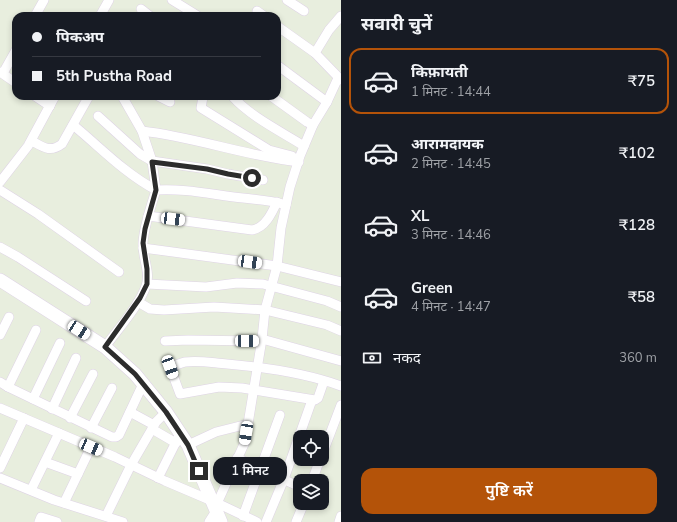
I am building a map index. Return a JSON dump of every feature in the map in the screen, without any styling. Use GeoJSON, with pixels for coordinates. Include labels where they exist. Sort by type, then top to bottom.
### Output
{"type":"FeatureCollection","features":[{"type":"Feature","properties":{"kind":"street"},"geometry":{"type":"LineString","coordinates":[[37,12],[44,0]]}},
{"type":"Feature","properties":{"kind":"street"},"geometry":{"type":"LineString","coordinates":[[102,12],[109,0]]}},
{"type":"Feature","properties":{"kind":"street"},"geometry":{"type":"LineString","coordinates":[[172,0],[192,12]]}},
{"type":"Feature","properties":{"kind":"street"},"geometry":{"type":"LineString","coordinates":[[287,0],[304,11]]}},
{"type":"Feature","properties":{"kind":"street"},"geometry":{"type":"LineString","coordinates":[[141,9],[145,12]]}},
{"type":"Feature","properties":{"kind":"street"},"geometry":{"type":"LineString","coordinates":[[315,53],[329,30],[341,16]]}},
{"type":"Feature","properties":{"kind":"street"},"geometry":{"type":"LineString","coordinates":[[215,511],[245,442],[265,310],[277,266],[281,228],[286,205],[299,160],[313,125],[340,79],[315,53],[281,29]]}},
{"type":"Feature","properties":{"kind":"street"},"geometry":{"type":"LineString","coordinates":[[12,56],[1,73],[12,80]]}},
{"type":"Feature","properties":{"kind":"street"},"geometry":{"type":"LineString","coordinates":[[281,68],[327,102]]}},
{"type":"Feature","properties":{"kind":"street"},"geometry":{"type":"LineString","coordinates":[[41,100],[50,106]]}},
{"type":"Feature","properties":{"kind":"street"},"geometry":{"type":"LineString","coordinates":[[0,182],[32,141],[53,100]]}},
{"type":"Feature","properties":{"kind":"street"},"geometry":{"type":"LineString","coordinates":[[32,141],[44,148],[57,148],[62,144],[87,100]]}},
{"type":"Feature","properties":{"kind":"street"},"geometry":{"type":"LineString","coordinates":[[105,347],[138,302],[147,284],[147,269],[143,248],[145,229],[156,190],[152,162],[142,131],[124,100]]}},
{"type":"Feature","properties":{"kind":"street"},"geometry":{"type":"LineString","coordinates":[[166,100],[170,102]]}},
{"type":"Feature","properties":{"kind":"street"},"geometry":{"type":"LineString","coordinates":[[202,100],[201,108],[269,150],[299,160]]}},
{"type":"Feature","properties":{"kind":"street"},"geometry":{"type":"LineString","coordinates":[[236,100],[261,119],[304,146]]}},
{"type":"Feature","properties":{"kind":"street"},"geometry":{"type":"LineString","coordinates":[[277,100],[313,125]]}},
{"type":"Feature","properties":{"kind":"street"},"geometry":{"type":"LineString","coordinates":[[98,116],[140,154],[152,162],[207,169],[262,180]]}},
{"type":"Feature","properties":{"kind":"street"},"geometry":{"type":"LineString","coordinates":[[73,125],[98,145],[119,166],[139,181],[156,190],[190,190],[243,198],[270,200],[286,205]]}},
{"type":"Feature","properties":{"kind":"street"},"geometry":{"type":"LineString","coordinates":[[142,131],[173,135],[278,159],[299,160]]}},
{"type":"Feature","properties":{"kind":"street"},"geometry":{"type":"LineString","coordinates":[[0,190],[38,214],[119,272]]}},
{"type":"Feature","properties":{"kind":"street"},"geometry":{"type":"LineString","coordinates":[[148,216],[252,230],[257,229],[271,216],[276,202]]}},
{"type":"Feature","properties":{"kind":"street"},"geometry":{"type":"LineString","coordinates":[[0,247],[86,301]]}},
{"type":"Feature","properties":{"kind":"street"},"geometry":{"type":"LineString","coordinates":[[143,248],[277,266],[341,282]]}},
{"type":"Feature","properties":{"kind":"street"},"geometry":{"type":"LineString","coordinates":[[0,280],[105,347],[135,374],[166,412],[215,511]]}},
{"type":"Feature","properties":{"kind":"street"},"geometry":{"type":"LineString","coordinates":[[147,284],[206,287],[237,283],[258,283],[327,301],[341,307]]}},
{"type":"Feature","properties":{"kind":"street"},"geometry":{"type":"LineString","coordinates":[[138,302],[150,309],[164,310],[214,307],[265,310],[327,325],[341,331]]}},
{"type":"Feature","properties":{"kind":"street"},"geometry":{"type":"LineString","coordinates":[[0,335],[9,317]]}},
{"type":"Feature","properties":{"kind":"street"},"geometry":{"type":"LineString","coordinates":[[8,387],[36,330]]}},
{"type":"Feature","properties":{"kind":"street"},"geometry":{"type":"LineString","coordinates":[[165,341],[261,340],[341,361]]}},
{"type":"Feature","properties":{"kind":"street"},"geometry":{"type":"LineString","coordinates":[[33,400],[60,343]]}},
{"type":"Feature","properties":{"kind":"street"},"geometry":{"type":"LineString","coordinates":[[52,409],[76,358]]}},
{"type":"Feature","properties":{"kind":"street"},"geometry":{"type":"LineString","coordinates":[[324,381],[318,398],[315,400],[242,388],[219,387],[180,394],[170,367],[184,362],[211,362],[257,367],[304,376],[324,381],[341,386]]}},
{"type":"Feature","properties":{"kind":"street"},"geometry":{"type":"LineString","coordinates":[[70,418],[93,374]]}},
{"type":"Feature","properties":{"kind":"street"},"geometry":{"type":"LineString","coordinates":[[0,382],[33,400],[112,437],[119,435],[143,384]]}},
{"type":"Feature","properties":{"kind":"street"},"geometry":{"type":"LineString","coordinates":[[91,428],[112,388]]}},
{"type":"Feature","properties":{"kind":"street"},"geometry":{"type":"LineString","coordinates":[[266,522],[284,479],[312,400]]}},
{"type":"Feature","properties":{"kind":"street"},"geometry":{"type":"LineString","coordinates":[[329,442],[337,427],[341,405]]}},
{"type":"Feature","properties":{"kind":"street"},"geometry":{"type":"LineString","coordinates":[[0,408],[131,465],[158,478],[215,511],[243,516],[257,522]]}},
{"type":"Feature","properties":{"kind":"street"},"geometry":{"type":"LineString","coordinates":[[130,412],[153,427],[181,441],[248,424]]}},
{"type":"Feature","properties":{"kind":"street"},"geometry":{"type":"LineString","coordinates":[[106,516],[131,465],[153,427],[159,418],[166,412]]}},
{"type":"Feature","properties":{"kind":"street"},"geometry":{"type":"LineString","coordinates":[[243,516],[262,468],[280,415]]}},
{"type":"Feature","properties":{"kind":"street"},"geometry":{"type":"LineString","coordinates":[[0,468],[24,418]]}},
{"type":"Feature","properties":{"kind":"street"},"geometry":{"type":"LineString","coordinates":[[31,490],[59,433]]}},
{"type":"Feature","properties":{"kind":"street"},"geometry":{"type":"LineString","coordinates":[[158,478],[181,441]]}},
{"type":"Feature","properties":{"kind":"street"},"geometry":{"type":"LineString","coordinates":[[64,503],[91,447]]}},
{"type":"Feature","properties":{"kind":"street"},"geometry":{"type":"LineString","coordinates":[[237,458],[262,468],[293,484]]}},
{"type":"Feature","properties":{"kind":"street"},"geometry":{"type":"LineString","coordinates":[[45,462],[78,474]]}},
{"type":"Feature","properties":{"kind":"street"},"geometry":{"type":"LineString","coordinates":[[0,478],[64,503],[123,522]]}},
{"type":"Feature","properties":{"kind":"street"},"geometry":{"type":"LineString","coordinates":[[296,522],[301,510]]}},
{"type":"Feature","properties":{"kind":"street"},"geometry":{"type":"LineString","coordinates":[[339,522],[341,516]]}},
{"type":"Feature","properties":{"kind":"street"},"geometry":{"type":"LineString","coordinates":[[39,522],[41,517],[57,522]]}},
{"type":"Feature","properties":{"kind":"route"},"geometry":{"type":"LineString","coordinates":[[199,471],[188,445],[166,412],[135,374],[105,347],[140,298],[147,284],[147,269],[143,243],[145,229],[156,190],[152,162],[207,169],[252,178]]}}]}
